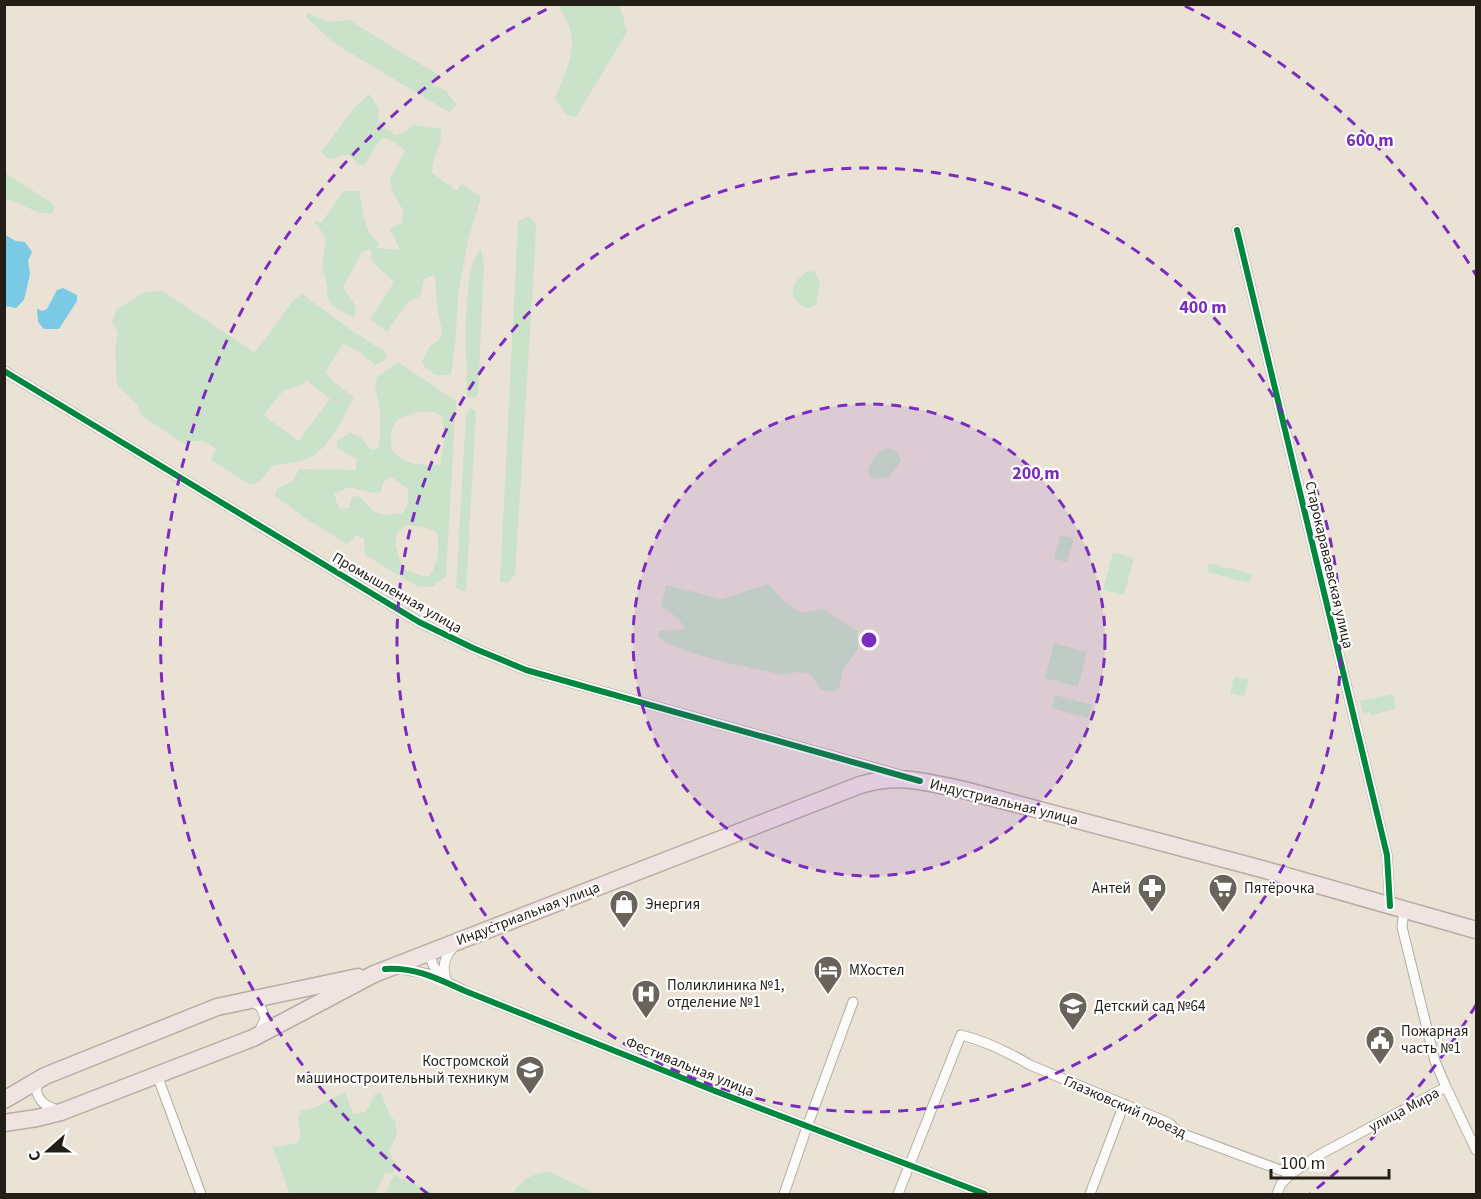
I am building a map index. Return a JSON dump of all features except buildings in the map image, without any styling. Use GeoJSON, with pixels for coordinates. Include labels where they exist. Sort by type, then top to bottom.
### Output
{"type":"FeatureCollection","features":[{"type":"Feature","properties":{"kind":"highway","name":"Индустриальная улица"},"geometry":{"type":"LineString","coordinates":[[4,1123],[62,1112],[253,1038],[380,971],[860,785],[885,778],[920,781],[964,790],[1262,869],[1476,930]]}},
{"type":"Feature","properties":{"kind":"highway","name":"Индустриальная улица"},"geometry":{"type":"LineString","coordinates":[[4,1100],[45,1076],[217,1007],[380,971]]}},
{"type":"Feature","properties":{"kind":"street","name":"Старокараваевская улица"},"geometry":{"type":"LineString","coordinates":[[1237,230],[1435,1060],[1476,1150]]}},
{"type":"Feature","properties":{"kind":"street","name":"Промышленная улица"},"geometry":{"type":"LineString","coordinates":[[4,371],[418,622],[473,648],[526,670],[920,781]]}},
{"type":"Feature","properties":{"kind":"street"},"geometry":{"type":"LineString","coordinates":[[448,983],[444,975],[445,957],[461,940]]}},
{"type":"Feature","properties":{"kind":"street"},"geometry":{"type":"LineString","coordinates":[[429,953],[433,964],[448,983]]}},
{"type":"Feature","properties":{"kind":"street","name":"Фестивальная улица"},"geometry":{"type":"LineString","coordinates":[[380,971],[402,968],[433,975],[807,1127],[985,1194]]}},
{"type":"Feature","properties":{"kind":"street"},"geometry":{"type":"LineString","coordinates":[[243,1000],[257,1003],[263,1010],[265,1019],[262,1029],[253,1038]]}},
{"type":"Feature","properties":{"kind":"street"},"geometry":{"type":"LineString","coordinates":[[784,1194],[853,1002]]}},
{"type":"Feature","properties":{"kind":"street","name":"Глазковский проезд"},"geometry":{"type":"LineString","coordinates":[[908,1166],[961,1035],[977,1039],[1010,1053],[1029,1065],[1169,1123],[1179,1132],[1291,1174]]}},
{"type":"Feature","properties":{"kind":"street"},"geometry":{"type":"LineString","coordinates":[[158,1075],[201,1194]]}},
{"type":"Feature","properties":{"kind":"street"},"geometry":{"type":"LineString","coordinates":[[45,1076],[36,1088],[38,1097],[42,1103],[62,1112]]}},
{"type":"Feature","properties":{"kind":"street","name":"улица Мира"},"geometry":{"type":"LineString","coordinates":[[1277,1194],[1281,1184],[1291,1174],[1317,1156],[1446,1088]]}},
{"type":"Feature","properties":{"kind":"street"},"geometry":{"type":"LineString","coordinates":[[1090,1194],[1124,1104]]}},
{"type":"Feature","properties":{"kind":"street"},"geometry":{"type":"LineString","coordinates":[[898,1194],[908,1166]]}},
{"type":"Feature","properties":{"kind":"green space"},"geometry":{"type":"Polygon","coordinates":[[[558,5],[620,5],[627,32],[576,117],[566,115],[555,99],[569,63],[572,44],[569,26],[558,5]]]}},
{"type":"Feature","properties":{"kind":"green space"},"geometry":{"type":"Polygon","coordinates":[[[308,13],[328,22],[349,20],[438,75],[432,85],[445,90],[457,105],[449,112],[334,43],[306,17],[308,13]]]}},
{"type":"Feature","properties":{"kind":"green space"},"geometry":{"type":"Polygon","coordinates":[[[369,94],[378,107],[379,122],[395,135],[413,125],[441,129],[432,173],[456,190],[462,184],[481,197],[468,240],[458,296],[451,375],[435,375],[424,366],[422,361],[430,346],[439,340],[442,331],[437,307],[435,275],[424,279],[421,295],[406,304],[387,332],[370,319],[394,282],[371,261],[372,252],[369,249],[362,252],[343,287],[355,306],[353,318],[333,306],[327,297],[323,269],[325,241],[315,220],[321,223],[344,191],[359,191],[369,232],[379,243],[377,248],[400,250],[390,229],[402,223],[403,210],[392,191],[390,179],[405,151],[393,141],[384,138],[378,142],[365,165],[358,164],[348,154],[330,159],[321,153],[353,109],[369,94]]]}},
{"type":"Feature","properties":{"kind":"green space"},"geometry":{"type":"Polygon","coordinates":[[[5,173],[51,202],[55,207],[53,213],[40,213],[5,198],[5,173]]]}},
{"type":"Feature","properties":{"kind":"green space"},"geometry":{"type":"Polygon","coordinates":[[[528,216],[536,223],[535,251],[515,575],[507,583],[500,582],[518,222],[528,216]]]}},
{"type":"Feature","properties":{"kind":"green space"},"geometry":{"type":"Polygon","coordinates":[[[481,249],[484,264],[478,395],[472,398],[467,397],[467,296],[474,259],[481,249]]]}},
{"type":"Feature","properties":{"kind":"green space"},"geometry":{"type":"Polygon","coordinates":[[[808,271],[815,272],[820,283],[816,305],[808,309],[796,301],[793,291],[797,281],[808,271]]]}},
{"type":"Feature","properties":{"kind":"green space"},"geometry":{"type":"Polygon","coordinates":[[[144,292],[164,292],[254,352],[290,305],[302,294],[385,352],[387,357],[375,365],[360,352],[343,344],[326,371],[332,381],[354,397],[336,431],[324,447],[309,458],[272,466],[260,480],[249,484],[211,460],[216,449],[212,446],[201,441],[184,444],[141,415],[137,404],[117,385],[115,350],[118,332],[112,323],[116,310],[144,292]],[[307,381],[302,385],[284,390],[263,415],[299,441],[330,399],[307,381]]]}},
{"type":"Feature","properties":{"kind":"green space"},"geometry":{"type":"Polygon","coordinates":[[[398,362],[456,401],[446,576],[432,587],[417,586],[365,555],[364,538],[356,535],[347,544],[275,496],[277,489],[294,480],[299,469],[355,470],[357,459],[337,448],[337,441],[349,433],[358,435],[372,450],[378,448],[380,413],[375,386],[377,377],[398,362]],[[421,412],[405,416],[395,423],[391,434],[392,451],[409,462],[440,465],[444,440],[443,417],[435,412],[421,412]],[[391,477],[384,481],[381,491],[373,493],[349,487],[334,494],[339,509],[349,508],[352,497],[359,496],[378,513],[388,515],[403,513],[408,503],[408,489],[391,477]],[[406,525],[397,533],[395,543],[401,564],[408,571],[425,577],[430,576],[438,555],[437,533],[428,528],[406,525]]]}},
{"type":"Feature","properties":{"kind":"green space"},"geometry":{"type":"Polygon","coordinates":[[[470,407],[476,412],[466,591],[461,591],[456,587],[466,416],[470,407]]]}},
{"type":"Feature","properties":{"kind":"green space"},"geometry":{"type":"Polygon","coordinates":[[[888,448],[896,450],[901,461],[889,477],[872,479],[868,470],[871,463],[878,453],[888,448]]]}},
{"type":"Feature","properties":{"kind":"green space"},"geometry":{"type":"Polygon","coordinates":[[[1060,535],[1074,538],[1067,562],[1054,559],[1060,535]]]}},
{"type":"Feature","properties":{"kind":"green space"},"geometry":{"type":"Polygon","coordinates":[[[1113,552],[1134,558],[1124,595],[1103,590],[1113,552]]]}},
{"type":"Feature","properties":{"kind":"green space"},"geometry":{"type":"Polygon","coordinates":[[[1209,563],[1252,574],[1249,583],[1207,572],[1209,563]]]}},
{"type":"Feature","properties":{"kind":"green space"},"geometry":{"type":"Polygon","coordinates":[[[768,584],[784,601],[801,613],[824,609],[857,631],[858,649],[843,670],[839,689],[833,692],[820,689],[811,674],[797,672],[783,675],[717,660],[683,650],[658,637],[659,631],[685,629],[679,619],[661,606],[666,585],[722,599],[768,584]]]}},
{"type":"Feature","properties":{"kind":"green space"},"geometry":{"type":"Polygon","coordinates":[[[1054,643],[1087,652],[1078,687],[1045,678],[1054,643]]]}},
{"type":"Feature","properties":{"kind":"green space"},"geometry":{"type":"Polygon","coordinates":[[[1234,677],[1249,679],[1244,697],[1230,693],[1234,677]]]}},
{"type":"Feature","properties":{"kind":"green space"},"geometry":{"type":"Polygon","coordinates":[[[1393,694],[1396,709],[1371,715],[1370,712],[1363,714],[1360,701],[1393,694]]]}},
{"type":"Feature","properties":{"kind":"green space"},"geometry":{"type":"Polygon","coordinates":[[[1055,695],[1092,705],[1088,718],[1052,708],[1055,695]]]}},
{"type":"Feature","properties":{"kind":"green space"},"geometry":{"type":"Polygon","coordinates":[[[345,1092],[353,1114],[366,1112],[375,1094],[381,1092],[389,1114],[395,1121],[397,1135],[389,1151],[396,1166],[392,1173],[385,1174],[375,1194],[290,1194],[272,1145],[280,1147],[297,1143],[301,1137],[298,1120],[301,1111],[317,1107],[345,1092]]]}},
{"type":"Feature","properties":{"kind":"green space"},"geometry":{"type":"Polygon","coordinates":[[[550,1172],[596,1194],[513,1194],[528,1178],[550,1172]]]}},
{"type":"Feature","properties":{"kind":"green space"},"geometry":{"type":"Polygon","coordinates":[[[394,1175],[436,1194],[385,1194],[394,1175]]]}},
{"type":"Feature","properties":{"kind":"water"},"geometry":{"type":"Polygon","coordinates":[[[5,235],[16,241],[25,242],[32,252],[28,261],[30,274],[24,300],[16,308],[5,306],[5,235]]]}},
{"type":"Feature","properties":{"kind":"water"},"geometry":{"type":"Polygon","coordinates":[[[63,288],[77,295],[77,301],[59,329],[44,329],[38,322],[37,309],[43,311],[47,309],[57,290],[63,288]]]}},
{"type":"Feature","properties":{"kind":"cycle path"},"geometry":{"type":"LineString","coordinates":[[1237,230],[1387,855],[1390,906]]}},
{"type":"Feature","properties":{"kind":"cycle path"},"geometry":{"type":"LineString","coordinates":[[4,371],[419,622],[473,648],[526,670],[920,781]]}},
{"type":"Feature","properties":{"kind":"cycle path"},"geometry":{"type":"LineString","coordinates":[[385,969],[407,970],[436,978],[715,1091],[985,1194]]}},
{"type":"Feature","properties":{"kind":"place","name":"Антей"},"geometry":{"type":"Point","coordinates":[1152,914]}},
{"type":"Feature","properties":{"kind":"place","name":"Пятёрочка"},"geometry":{"type":"Point","coordinates":[1223,914]}},
{"type":"Feature","properties":{"kind":"place","name":"Энергия"},"geometry":{"type":"Point","coordinates":[624,930]}},
{"type":"Feature","properties":{"kind":"place","name":"МХостел"},"geometry":{"type":"Point","coordinates":[828,996]}},
{"type":"Feature","properties":{"kind":"place","name":"Поликлиника №1, отделение №1"},"geometry":{"type":"Point","coordinates":[646,1020]}},
{"type":"Feature","properties":{"kind":"place","name":"Детский сад №64"},"geometry":{"type":"Point","coordinates":[1073,1032]}},
{"type":"Feature","properties":{"kind":"place","name":"Пожарная часть №1"},"geometry":{"type":"Point","coordinates":[1380,1066]}},
{"type":"Feature","properties":{"kind":"place","name":"Костромской машиностроительный техникум"},"geometry":{"type":"Point","coordinates":[530,1096]}}]}
